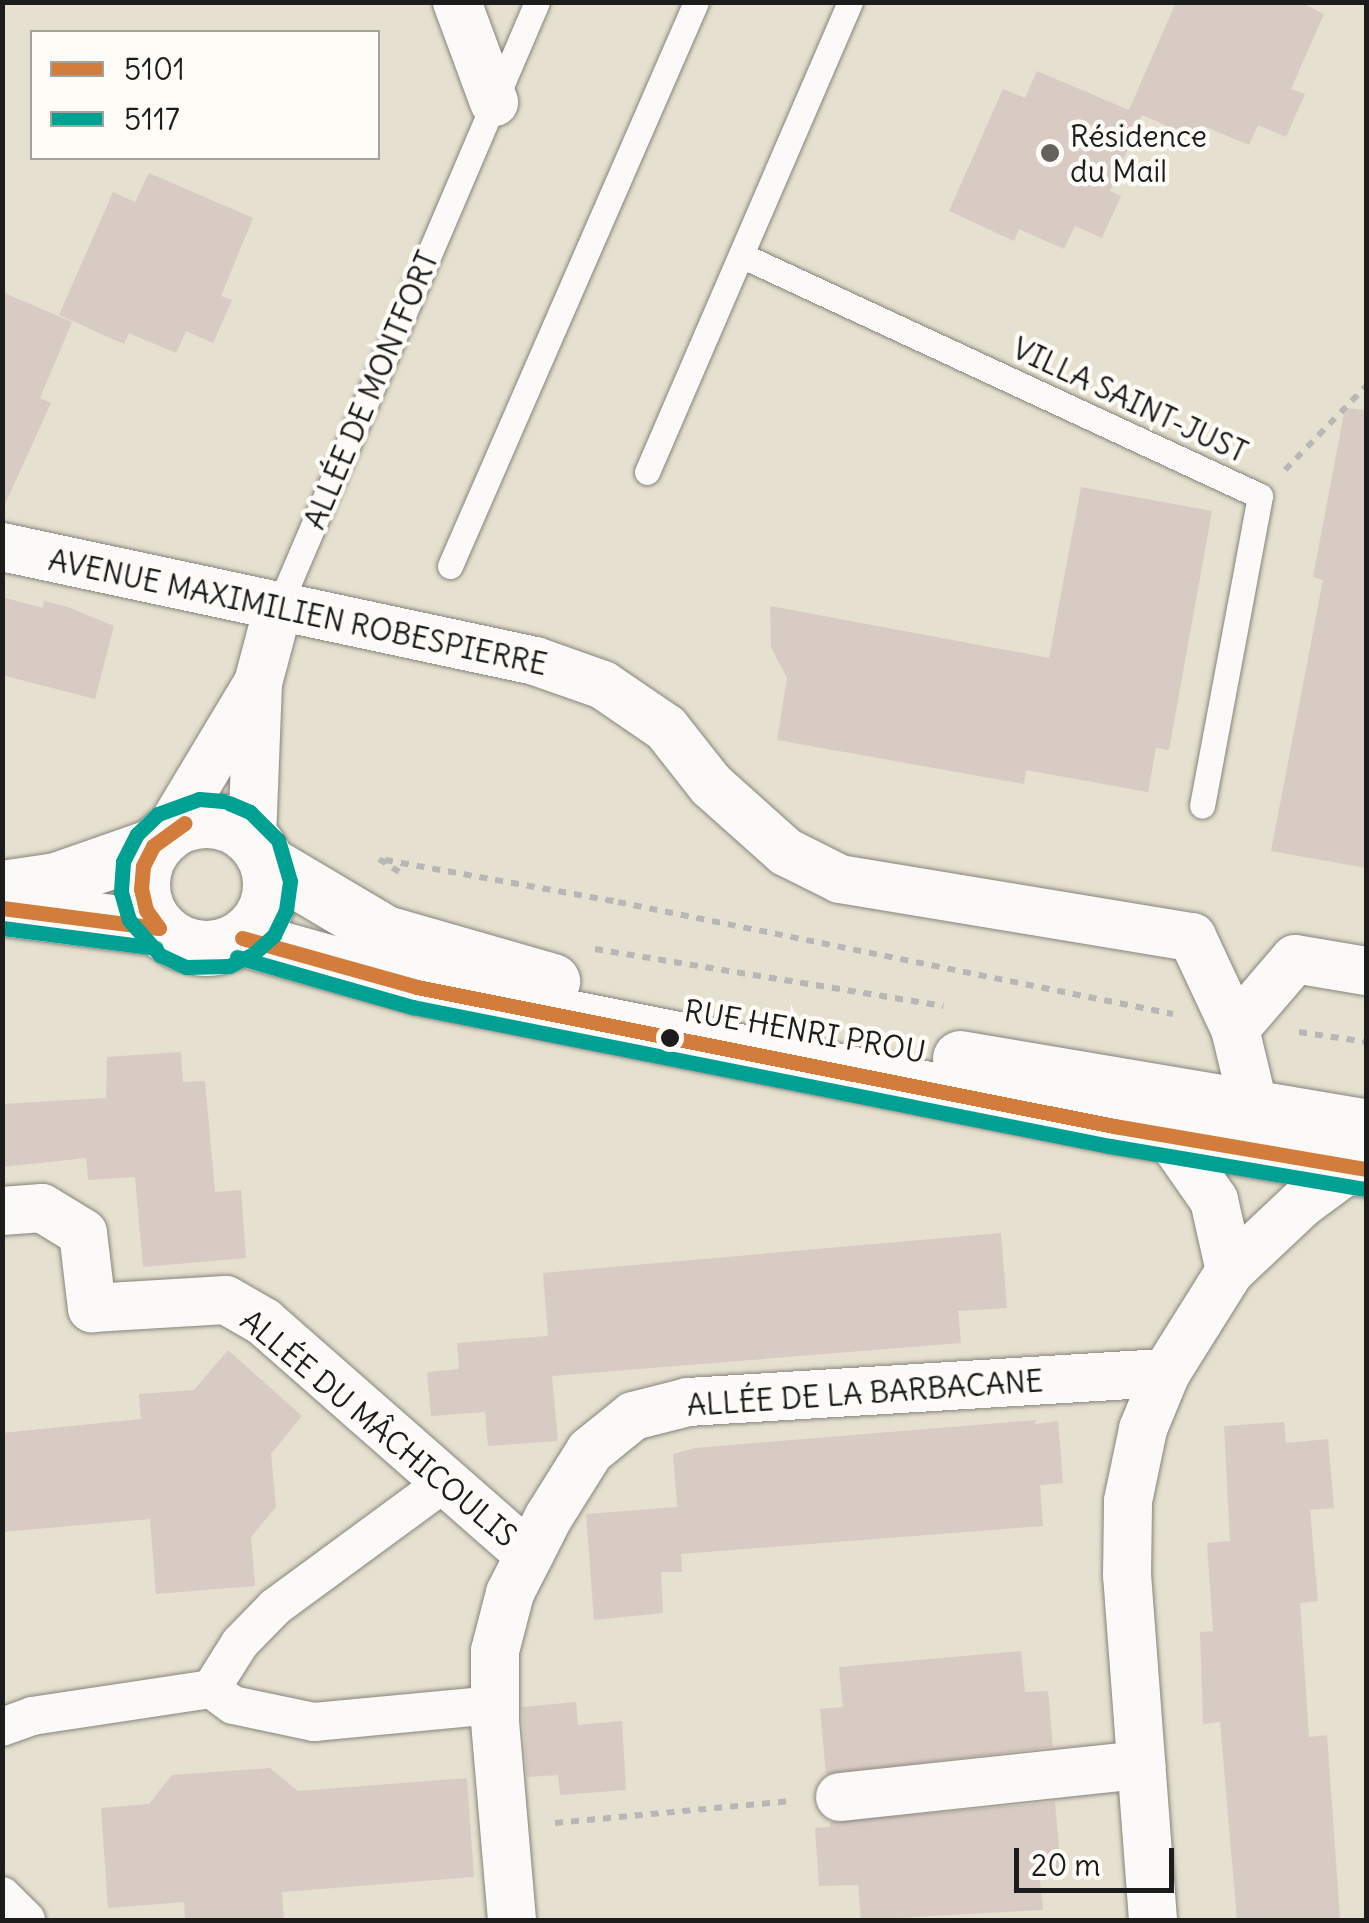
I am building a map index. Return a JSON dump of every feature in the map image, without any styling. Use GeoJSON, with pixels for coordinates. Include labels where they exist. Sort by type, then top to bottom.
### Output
{"type":"FeatureCollection","features":[{"type":"Feature","properties":{"kind":"street"},"geometry":{"type":"LineString","coordinates":[[457,2],[494,102]]}},
{"type":"Feature","properties":{"kind":"street","name":"AVENUE MAXIMILIEN ROBESPIERRE"},"geometry":{"type":"LineString","coordinates":[[2,547],[535,661],[602,684],[666,728],[711,785],[786,852],[840,879],[1192,937],[1214,1023],[1254,1108]]}},
{"type":"Feature","properties":{"kind":"street","name":"ALLÉE DE MONTFORT"},"geometry":{"type":"LineString","coordinates":[[260,851],[258,683],[278,608]]}},
{"type":"Feature","properties":{"kind":"street","name":"ALLÉE DE MONTFORT"},"geometry":{"type":"LineString","coordinates":[[161,839],[258,683]]}},
{"type":"Feature","properties":{"kind":"street"},"geometry":{"type":"LineString","coordinates":[[2,888],[56,880],[161,839],[185,823],[221,821],[260,851],[267,905],[242,938],[208,949],[173,940],[159,928],[146,910],[141,888],[143,866],[161,839]]}},
{"type":"Feature","properties":{"kind":"street","name":"RUE HENRI PROU"},"geometry":{"type":"LineString","coordinates":[[260,851],[385,933],[572,987],[770,1026],[1254,1108],[1361,1154]]}},
{"type":"Feature","properties":{"kind":"street"},"geometry":{"type":"LineString","coordinates":[[2,908],[159,928]]}},
{"type":"Feature","properties":{"kind":"street","name":"RUE HENRI PROU"},"geometry":{"type":"LineString","coordinates":[[242,938],[417,987],[1167,1133],[1361,1154]]}},
{"type":"Feature","properties":{"kind":"street"},"geometry":{"type":"LineString","coordinates":[[1214,1023],[1296,959],[1366,972]]}},
{"type":"Feature","properties":{"kind":"street"},"geometry":{"type":"LineString","coordinates":[[1167,1133],[1214,1200],[1230,1271]]}},
{"type":"Feature","properties":{"kind":"street"},"geometry":{"type":"LineString","coordinates":[[1153,1920],[1127,1576],[1128,1501],[1143,1429],[1166,1372],[1230,1271],[1361,1154]]}},
{"type":"Feature","properties":{"kind":"street","name":"ALLÉE DU MÂCHICOULIS"},"geometry":{"type":"LineString","coordinates":[[2,1212],[42,1208],[83,1233],[92,1308],[226,1300],[264,1322],[528,1555]]}},
{"type":"Feature","properties":{"kind":"street","name":"ALLÉE DE LA BARBACANE"},"geometry":{"type":"LineString","coordinates":[[512,1920],[495,1705],[496,1651],[510,1593],[590,1451],[633,1416],[688,1402],[1166,1372]]}},
{"type":"Feature","properties":{"kind":"street"},"geometry":{"type":"LineString","coordinates":[[212,1689],[240,1643],[275,1607],[445,1482]]}},
{"type":"Feature","properties":{"kind":"street"},"geometry":{"type":"LineString","coordinates":[[2,1727],[32,1716],[212,1689],[232,1705],[314,1722],[495,1705]]}},
{"type":"Feature","properties":{"kind":"street"},"geometry":{"type":"LineString","coordinates":[[840,1797],[1141,1764]]}},
{"type":"Feature","properties":{"kind":"street"},"geometry":{"type":"LineString","coordinates":[[2,1896],[26,1920]]}},
{"type":"Feature","properties":{"kind":"lane","name":"ALLÉE DE MONTFORT"},"geometry":{"type":"LineString","coordinates":[[278,608],[536,2]]}},
{"type":"Feature","properties":{"kind":"lane"},"geometry":{"type":"LineString","coordinates":[[450,566],[696,2]]}},
{"type":"Feature","properties":{"kind":"lane"},"geometry":{"type":"LineString","coordinates":[[647,472],[850,2]]}},
{"type":"Feature","properties":{"kind":"lane","name":"VILLA SAINT-JUST"},"geometry":{"type":"LineString","coordinates":[[741,255],[1260,496],[1202,806]]}},
{"type":"Feature","properties":{"kind":"path"},"geometry":{"type":"LineString","coordinates":[[1260,496],[1366,386]]}},
{"type":"Feature","properties":{"kind":"path"},"geometry":{"type":"LineString","coordinates":[[409,879],[379,859],[618,902],[1214,1023]]}},
{"type":"Feature","properties":{"kind":"path"},"geometry":{"type":"LineString","coordinates":[[575,945],[947,1006]]}},
{"type":"Feature","properties":{"kind":"path"},"geometry":{"type":"LineString","coordinates":[[1296,1031],[1366,1042]]}},
{"type":"Feature","properties":{"kind":"path"},"geometry":{"type":"LineString","coordinates":[[504,1827],[840,1797]]}},
{"type":"Feature","properties":{"kind":"building"},"geometry":{"type":"Polygon","coordinates":[[[1176,2],[1300,2],[1324,14],[1291,89],[1305,94],[1286,137],[1258,125],[1249,145],[1201,125],[1195,138],[1142,115],[1110,191],[1121,196],[1102,238],[1075,226],[1064,249],[1019,229],[1014,241],[949,211],[1003,89],[1025,98],[1037,71],[1129,110],[1176,2]]]}},
{"type":"Feature","properties":{"kind":"building"},"geometry":{"type":"Polygon","coordinates":[[[149,173],[253,218],[221,296],[232,300],[213,343],[186,331],[176,353],[129,333],[124,344],[59,315],[113,192],[135,202],[149,173]]]}},
{"type":"Feature","properties":{"kind":"building"},"geometry":{"type":"Polygon","coordinates":[[[2,292],[72,322],[40,398],[51,403],[2,511],[2,292]]]}},
{"type":"Feature","properties":{"kind":"building"},"geometry":{"type":"Polygon","coordinates":[[[1345,408],[1366,410],[1366,868],[1271,851],[1323,580],[1313,577],[1345,408]]]}},
{"type":"Feature","properties":{"kind":"building"},"geometry":{"type":"Polygon","coordinates":[[[1081,487],[1212,511],[1169,750],[1156,748],[1148,792],[1026,770],[1024,784],[777,740],[787,678],[771,647],[770,606],[1049,658],[1081,487]]]}},
{"type":"Feature","properties":{"kind":"building"},"geometry":{"type":"Polygon","coordinates":[[[2,597],[43,608],[44,601],[68,607],[114,626],[95,699],[2,675],[2,597]]]}},
{"type":"Feature","properties":{"kind":"building"},"geometry":{"type":"Polygon","coordinates":[[[181,1052],[183,1082],[205,1081],[215,1192],[241,1190],[246,1258],[143,1267],[135,1177],[88,1180],[86,1158],[2,1167],[2,1104],[106,1098],[107,1057],[181,1052]]]}},
{"type":"Feature","properties":{"kind":"building"},"geometry":{"type":"Polygon","coordinates":[[[1001,1233],[1007,1308],[958,1311],[961,1343],[552,1376],[558,1441],[488,1446],[485,1412],[431,1416],[427,1372],[459,1369],[457,1343],[548,1336],[543,1273],[1001,1233]]]}},
{"type":"Feature","properties":{"kind":"building"},"geometry":{"type":"Polygon","coordinates":[[[228,1350],[302,1416],[271,1454],[276,1507],[251,1537],[255,1586],[156,1594],[150,1519],[2,1532],[2,1433],[141,1419],[139,1394],[194,1390],[228,1350]]]}},
{"type":"Feature","properties":{"kind":"building"},"geometry":{"type":"Polygon","coordinates":[[[1036,1420],[1035,1424],[1058,1421],[1063,1483],[1040,1485],[1043,1526],[681,1554],[682,1572],[661,1572],[663,1613],[594,1620],[586,1514],[677,1507],[673,1454],[695,1448],[1036,1420]]]}},
{"type":"Feature","properties":{"kind":"building"},"geometry":{"type":"Polygon","coordinates":[[[1284,1422],[1286,1443],[1328,1439],[1334,1508],[1310,1510],[1318,1601],[1300,1603],[1309,1737],[1327,1735],[1340,1918],[1237,1920],[1220,1722],[1203,1724],[1200,1632],[1213,1631],[1207,1543],[1230,1541],[1224,1426],[1284,1422]]]}},
{"type":"Feature","properties":{"kind":"building"},"geometry":{"type":"Polygon","coordinates":[[[1021,1651],[1025,1692],[1048,1691],[1053,1747],[826,1774],[820,1709],[843,1707],[839,1667],[1021,1651]]]}},
{"type":"Feature","properties":{"kind":"building"},"geometry":{"type":"Polygon","coordinates":[[[576,1702],[578,1725],[622,1721],[626,1790],[560,1795],[558,1775],[527,1777],[522,1707],[576,1702]]]}},
{"type":"Feature","properties":{"kind":"building"},"geometry":{"type":"Polygon","coordinates":[[[270,1768],[298,1791],[467,1778],[474,1877],[282,1892],[284,1920],[185,1920],[184,1902],[108,1908],[101,1808],[149,1804],[172,1775],[270,1768]]]}},
{"type":"Feature","properties":{"kind":"building"},"geometry":{"type":"Polygon","coordinates":[[[1055,1802],[1061,1869],[1039,1870],[1043,1910],[861,1920],[858,1885],[819,1886],[815,1828],[830,1827],[830,1822],[1055,1802]]]}},
{"type":"Feature","properties":{"kind":"transit line","name":"5117"},"geometry":{"type":"LineString","coordinates":[[223,801],[199,799],[158,814],[137,834],[123,862],[121,892],[129,920],[160,955],[186,967],[229,966],[252,955],[274,935],[286,910],[290,881],[278,840],[250,812],[229,803]]}},
{"type":"Feature","properties":{"kind":"transit line","name":"5101"},"geometry":{"type":"LineString","coordinates":[[159,928],[146,910],[141,889],[143,866],[153,846],[185,823]]}},
{"type":"Feature","properties":{"kind":"transit line","name":"5101"},"geometry":{"type":"LineString","coordinates":[[2,908],[159,928]]}},
{"type":"Feature","properties":{"kind":"transit line","name":"5117"},"geometry":{"type":"LineString","coordinates":[[2,928],[156,948]]}},
{"type":"Feature","properties":{"kind":"transit line","name":"5101"},"geometry":{"type":"LineString","coordinates":[[242,938],[417,987],[1114,1126],[1366,1169]]}},
{"type":"Feature","properties":{"kind":"transit line","name":"5117"},"geometry":{"type":"LineString","coordinates":[[237,957],[413,1007],[1110,1146],[1363,1189]]}},
{"type":"Feature","properties":{"kind":"place","name":"Résidence du Mail"},"geometry":{"type":"Point","coordinates":[1050,153]}}]}
